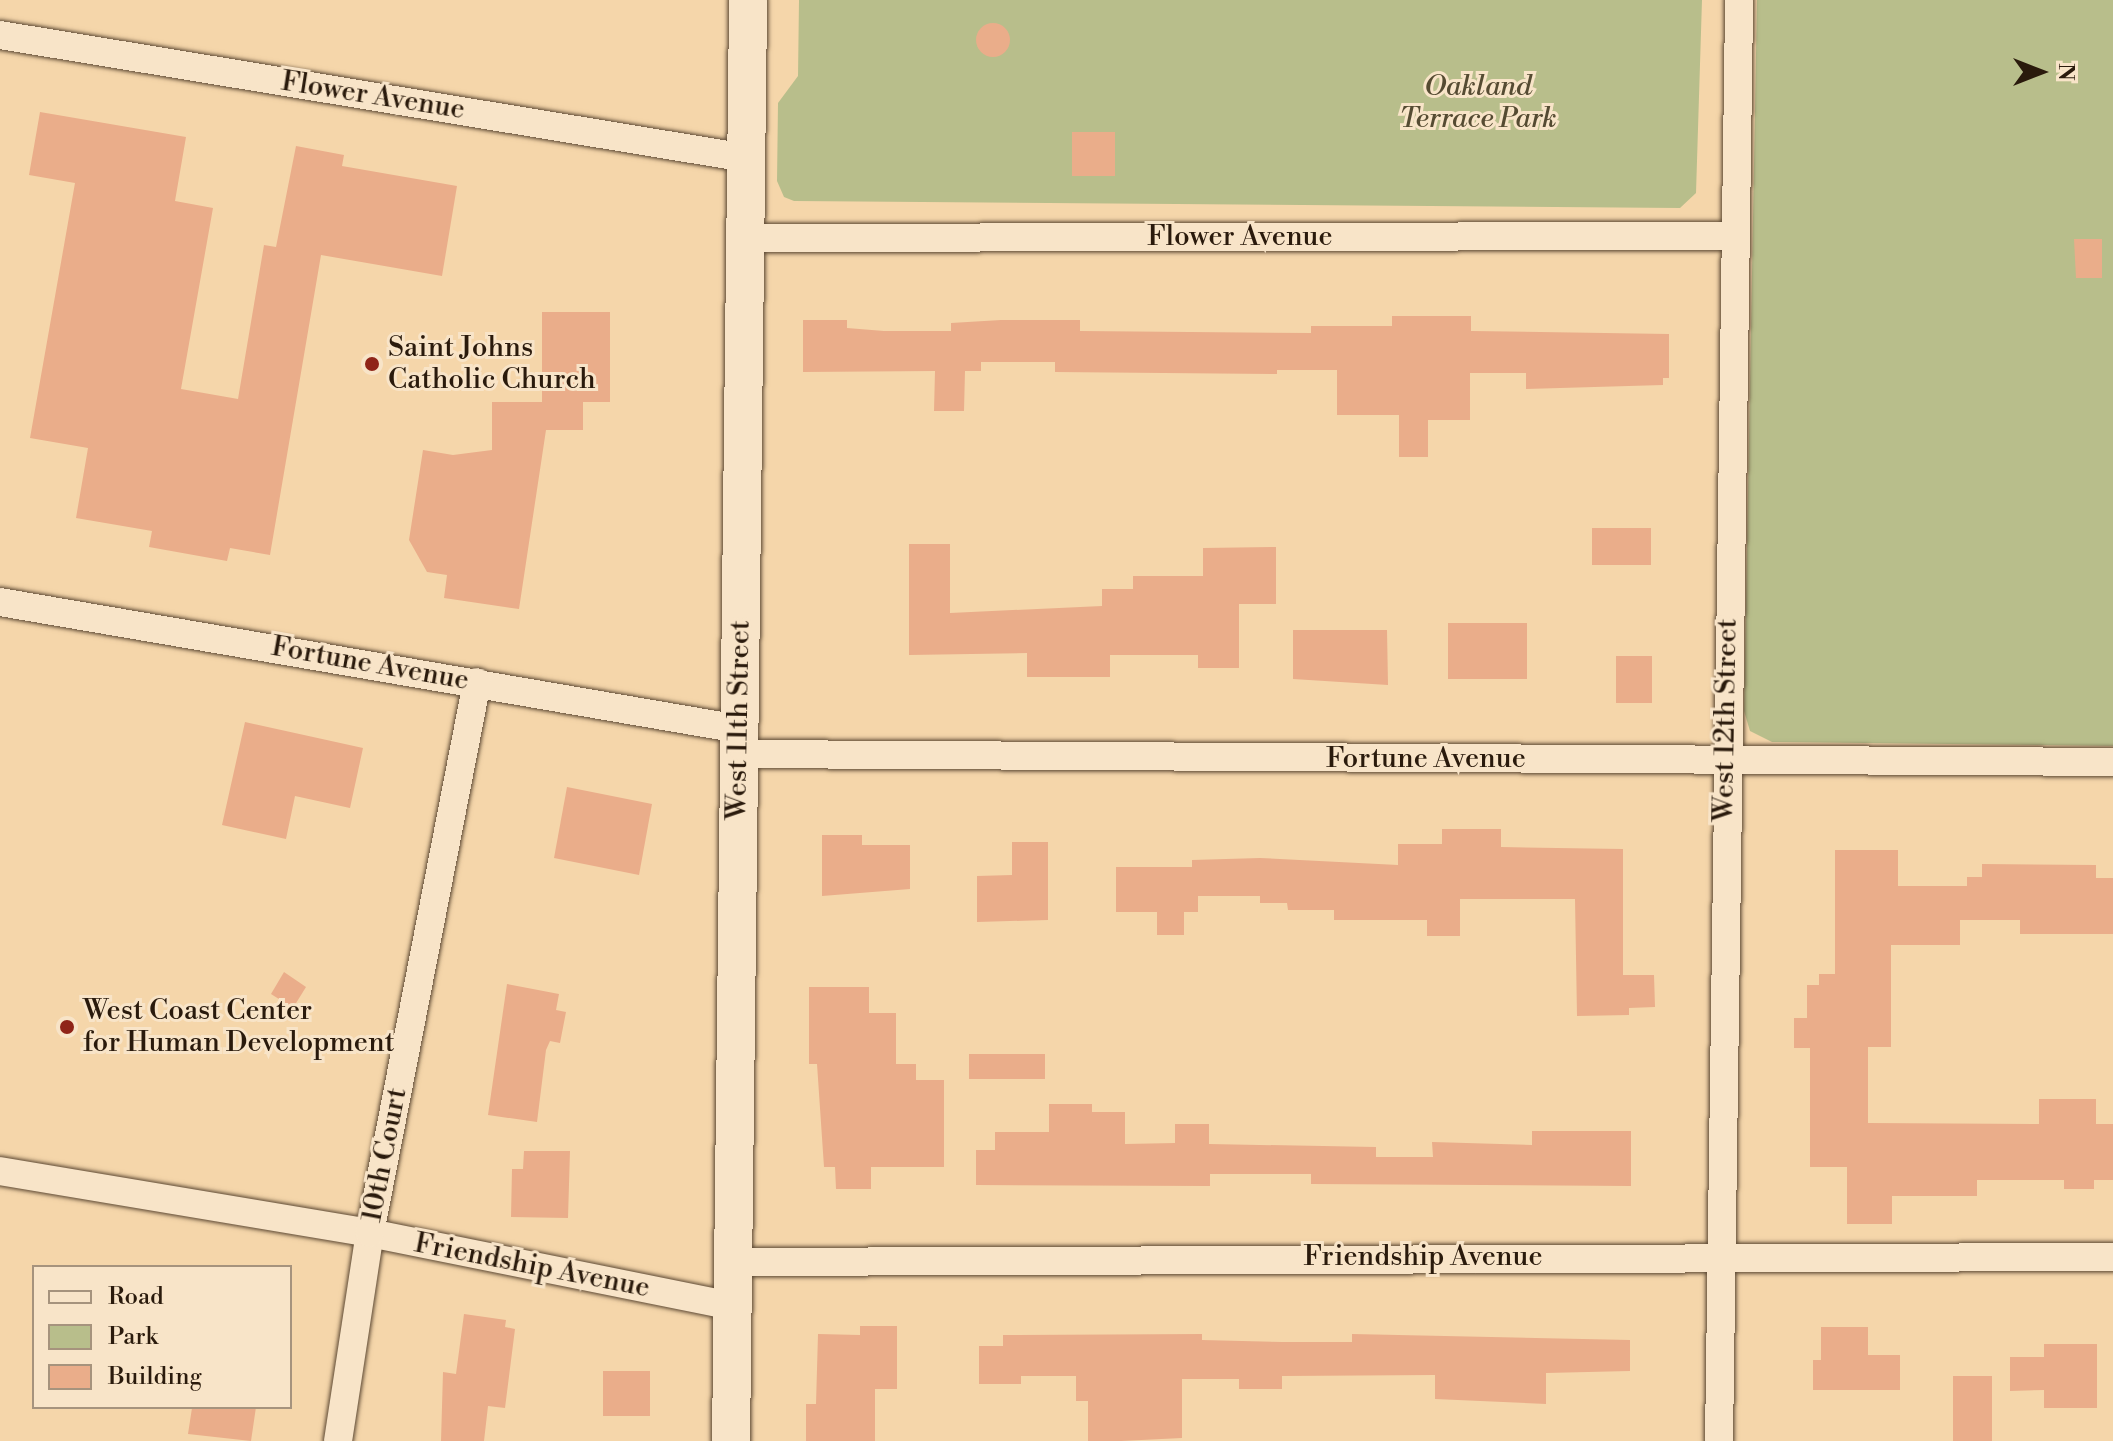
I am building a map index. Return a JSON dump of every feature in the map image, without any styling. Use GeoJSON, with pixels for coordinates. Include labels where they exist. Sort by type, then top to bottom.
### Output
{"type":"FeatureCollection","features":[{"type":"Feature","properties":{"kind":"main road","name":"West 11th Street"},"geometry":{"type":"LineString","coordinates":[[731,1441],[748,0]]}},
{"type":"Feature","properties":{"kind":"street","name":"West 12th Street"},"geometry":{"type":"LineString","coordinates":[[1719,1441],[1725,760],[1739,0]]}},
{"type":"Feature","properties":{"kind":"street","name":"Flower Avenue"},"geometry":{"type":"LineString","coordinates":[[0,35],[746,158]]}},
{"type":"Feature","properties":{"kind":"street","name":"Flower Avenue"},"geometry":{"type":"LineString","coordinates":[[746,238],[1734,236]]}},
{"type":"Feature","properties":{"kind":"street","name":"Fortune Avenue"},"geometry":{"type":"LineString","coordinates":[[0,602],[477,682],[739,741],[1725,760],[2113,762]]}},
{"type":"Feature","properties":{"kind":"street","name":"10th Court"},"geometry":{"type":"LineString","coordinates":[[338,1441],[370,1233],[477,682]]}},
{"type":"Feature","properties":{"kind":"street","name":"Friendship Avenue"},"geometry":{"type":"LineString","coordinates":[[0,1171],[370,1233],[733,1306]]}},
{"type":"Feature","properties":{"kind":"street","name":"Friendship Avenue"},"geometry":{"type":"LineString","coordinates":[[733,1262],[1722,1255],[2113,1257]]}},
{"type":"Feature","properties":{"kind":"green space","name":"Oakland Terrace Park"},"geometry":{"type":"Polygon","coordinates":[[[799,0],[1702,0],[1696,193],[1680,208],[794,201],[784,197],[777,181],[778,103],[798,76],[799,0]]]}},
{"type":"Feature","properties":{"kind":"green space"},"geometry":{"type":"Polygon","coordinates":[[[1757,0],[2113,0],[2113,746],[1772,742],[1750,731],[1744,711],[1757,0]]]}},
{"type":"Feature","properties":{"kind":"building"},"geometry":{"type":"Polygon","coordinates":[[[993,23],[1005,28],[1010,40],[1005,52],[993,57],[981,52],[976,40],[981,28],[993,23]]]}},
{"type":"Feature","properties":{"kind":"building"},"geometry":{"type":"Polygon","coordinates":[[[40,112],[186,137],[175,201],[213,208],[181,389],[238,399],[264,245],[276,247],[296,146],[344,155],[342,166],[457,186],[442,276],[321,255],[270,555],[230,548],[227,561],[149,547],[152,531],[76,518],[88,448],[30,438],[75,183],[29,175],[40,112]]]}},
{"type":"Feature","properties":{"kind":"building"},"geometry":{"type":"Polygon","coordinates":[[[1072,132],[1115,132],[1115,176],[1072,176],[1072,132]]]}},
{"type":"Feature","properties":{"kind":"building"},"geometry":{"type":"Polygon","coordinates":[[[2074,239],[2102,239],[2102,278],[2076,278],[2074,239]]]}},
{"type":"Feature","properties":{"kind":"building"},"geometry":{"type":"Polygon","coordinates":[[[542,312],[610,312],[610,402],[583,402],[583,430],[546,430],[519,609],[444,598],[447,575],[427,572],[409,540],[423,450],[453,455],[492,450],[492,402],[542,402],[542,312]]]}},
{"type":"Feature","properties":{"kind":"building"},"geometry":{"type":"Polygon","coordinates":[[[1392,316],[1471,316],[1471,331],[1669,334],[1669,378],[1663,378],[1663,385],[1526,389],[1526,373],[1470,373],[1470,420],[1428,420],[1428,457],[1399,457],[1399,415],[1337,415],[1337,370],[1277,370],[1277,374],[1055,372],[1055,362],[981,362],[981,371],[965,371],[964,411],[934,411],[935,371],[803,372],[803,320],[847,320],[847,328],[884,331],[951,331],[951,323],[1001,320],[1080,320],[1080,331],[1311,333],[1311,326],[1392,326],[1392,316]]]}},
{"type":"Feature","properties":{"kind":"building"},"geometry":{"type":"Polygon","coordinates":[[[1592,528],[1651,528],[1651,565],[1592,565],[1592,528]]]}},
{"type":"Feature","properties":{"kind":"building"},"geometry":{"type":"Polygon","coordinates":[[[909,544],[950,544],[950,613],[1102,606],[1102,589],[1133,589],[1133,576],[1203,576],[1203,548],[1276,547],[1276,604],[1239,604],[1239,668],[1198,668],[1198,655],[1110,655],[1110,677],[1027,677],[1027,653],[909,655],[909,544]]]}},
{"type":"Feature","properties":{"kind":"building"},"geometry":{"type":"Polygon","coordinates":[[[1448,623],[1527,623],[1527,679],[1448,679],[1448,623]]]}},
{"type":"Feature","properties":{"kind":"building"},"geometry":{"type":"Polygon","coordinates":[[[1293,630],[1387,630],[1388,685],[1293,679],[1293,630]]]}},
{"type":"Feature","properties":{"kind":"building"},"geometry":{"type":"Polygon","coordinates":[[[1616,656],[1652,656],[1652,703],[1616,703],[1616,656]]]}},
{"type":"Feature","properties":{"kind":"building"},"geometry":{"type":"Polygon","coordinates":[[[245,722],[363,748],[350,808],[295,796],[286,839],[222,825],[245,722]]]}},
{"type":"Feature","properties":{"kind":"building"},"geometry":{"type":"Polygon","coordinates":[[[567,787],[652,804],[639,875],[554,858],[567,787]]]}},
{"type":"Feature","properties":{"kind":"building"},"geometry":{"type":"Polygon","coordinates":[[[1442,829],[1501,829],[1501,847],[1623,849],[1623,975],[1654,975],[1655,1007],[1629,1008],[1629,1015],[1577,1016],[1575,899],[1460,899],[1460,936],[1427,936],[1427,920],[1334,920],[1334,910],[1288,910],[1287,903],[1260,903],[1260,896],[1198,896],[1198,912],[1184,912],[1184,935],[1157,935],[1157,912],[1116,912],[1116,867],[1192,867],[1192,860],[1260,858],[1398,865],[1398,844],[1442,844],[1442,829]]]}},
{"type":"Feature","properties":{"kind":"building"},"geometry":{"type":"Polygon","coordinates":[[[822,835],[862,835],[862,845],[910,845],[910,889],[822,896],[822,835]]]}},
{"type":"Feature","properties":{"kind":"building"},"geometry":{"type":"Polygon","coordinates":[[[1012,842],[1048,842],[1048,920],[977,922],[977,876],[1012,875],[1012,842]]]}},
{"type":"Feature","properties":{"kind":"building"},"geometry":{"type":"Polygon","coordinates":[[[1835,850],[1898,850],[1898,886],[1967,886],[1967,877],[1982,877],[1982,864],[2096,865],[2096,878],[2113,878],[2113,934],[2020,934],[2020,920],[1960,920],[1960,945],[1891,945],[1891,1047],[1868,1047],[1868,1123],[2039,1124],[2039,1099],[2096,1099],[2096,1124],[2113,1124],[2113,1180],[2094,1180],[2094,1189],[2064,1189],[2064,1180],[1977,1180],[1977,1196],[1892,1196],[1892,1224],[1847,1224],[1847,1167],[1810,1167],[1810,1048],[1794,1048],[1794,1018],[1807,1018],[1807,985],[1819,985],[1819,974],[1835,974],[1835,850]]]}},
{"type":"Feature","properties":{"kind":"building"},"geometry":{"type":"Polygon","coordinates":[[[284,972],[306,987],[293,1008],[271,994],[284,972]]]}},
{"type":"Feature","properties":{"kind":"building"},"geometry":{"type":"Polygon","coordinates":[[[507,984],[559,994],[556,1010],[566,1012],[560,1043],[550,1041],[546,1050],[537,1122],[488,1115],[507,984]]]}},
{"type":"Feature","properties":{"kind":"building"},"geometry":{"type":"Polygon","coordinates":[[[809,987],[869,987],[869,1013],[896,1013],[896,1064],[916,1064],[916,1080],[944,1080],[944,1167],[871,1167],[871,1189],[836,1189],[835,1167],[824,1167],[817,1064],[809,1064],[809,987]]]}},
{"type":"Feature","properties":{"kind":"building"},"geometry":{"type":"Polygon","coordinates":[[[969,1054],[1045,1054],[1045,1079],[969,1079],[969,1054]]]}},
{"type":"Feature","properties":{"kind":"building"},"geometry":{"type":"Polygon","coordinates":[[[1049,1104],[1092,1104],[1092,1112],[1125,1112],[1125,1144],[1175,1143],[1175,1124],[1209,1124],[1209,1144],[1376,1147],[1376,1157],[1433,1157],[1432,1142],[1532,1145],[1532,1131],[1631,1131],[1631,1186],[1311,1184],[1311,1174],[1210,1174],[1210,1186],[976,1185],[976,1150],[995,1150],[995,1132],[1049,1132],[1049,1104]]]}},
{"type":"Feature","properties":{"kind":"building"},"geometry":{"type":"Polygon","coordinates":[[[524,1151],[570,1151],[568,1218],[511,1217],[512,1169],[523,1169],[524,1151]]]}},
{"type":"Feature","properties":{"kind":"building"},"geometry":{"type":"Polygon","coordinates":[[[464,1314],[506,1320],[505,1327],[515,1329],[505,1408],[488,1406],[484,1441],[441,1441],[443,1372],[456,1374],[464,1314]]]}},
{"type":"Feature","properties":{"kind":"building"},"geometry":{"type":"Polygon","coordinates":[[[860,1326],[897,1326],[897,1389],[875,1389],[875,1441],[806,1441],[806,1404],[816,1404],[818,1334],[860,1335],[860,1326]]]}},
{"type":"Feature","properties":{"kind":"building"},"geometry":{"type":"Polygon","coordinates":[[[1821,1327],[1868,1327],[1868,1355],[1900,1355],[1900,1390],[1813,1390],[1813,1360],[1821,1360],[1821,1327]]]}},
{"type":"Feature","properties":{"kind":"building"},"geometry":{"type":"Polygon","coordinates":[[[1202,1334],[1202,1340],[1282,1342],[1352,1342],[1352,1334],[1630,1340],[1630,1371],[1546,1373],[1546,1404],[1435,1399],[1435,1375],[1282,1376],[1282,1389],[1239,1389],[1239,1379],[1182,1379],[1182,1438],[1121,1441],[1088,1441],[1088,1401],[1076,1401],[1076,1376],[1021,1376],[1021,1384],[979,1384],[979,1346],[1003,1346],[1003,1335],[1202,1334]]]}},
{"type":"Feature","properties":{"kind":"building"},"geometry":{"type":"Polygon","coordinates":[[[2044,1344],[2097,1344],[2097,1408],[2044,1408],[2044,1390],[2010,1391],[2010,1357],[2044,1357],[2044,1344]]]}},
{"type":"Feature","properties":{"kind":"building"},"geometry":{"type":"Polygon","coordinates":[[[603,1371],[650,1371],[650,1416],[603,1416],[603,1371]]]}},
{"type":"Feature","properties":{"kind":"building"},"geometry":{"type":"Polygon","coordinates":[[[1953,1376],[1992,1376],[1992,1441],[1953,1441],[1953,1376]]]}},
{"type":"Feature","properties":{"kind":"building"},"geometry":{"type":"Polygon","coordinates":[[[192,1409],[256,1409],[251,1441],[188,1434],[192,1409]]]}},
{"type":"Feature","properties":{"kind":"place","name":"Saint Johns Catholic Church"},"geometry":{"type":"Point","coordinates":[372,364]}},
{"type":"Feature","properties":{"kind":"place","name":"West Coast Center for Human Development"},"geometry":{"type":"Point","coordinates":[67,1027]}}]}
